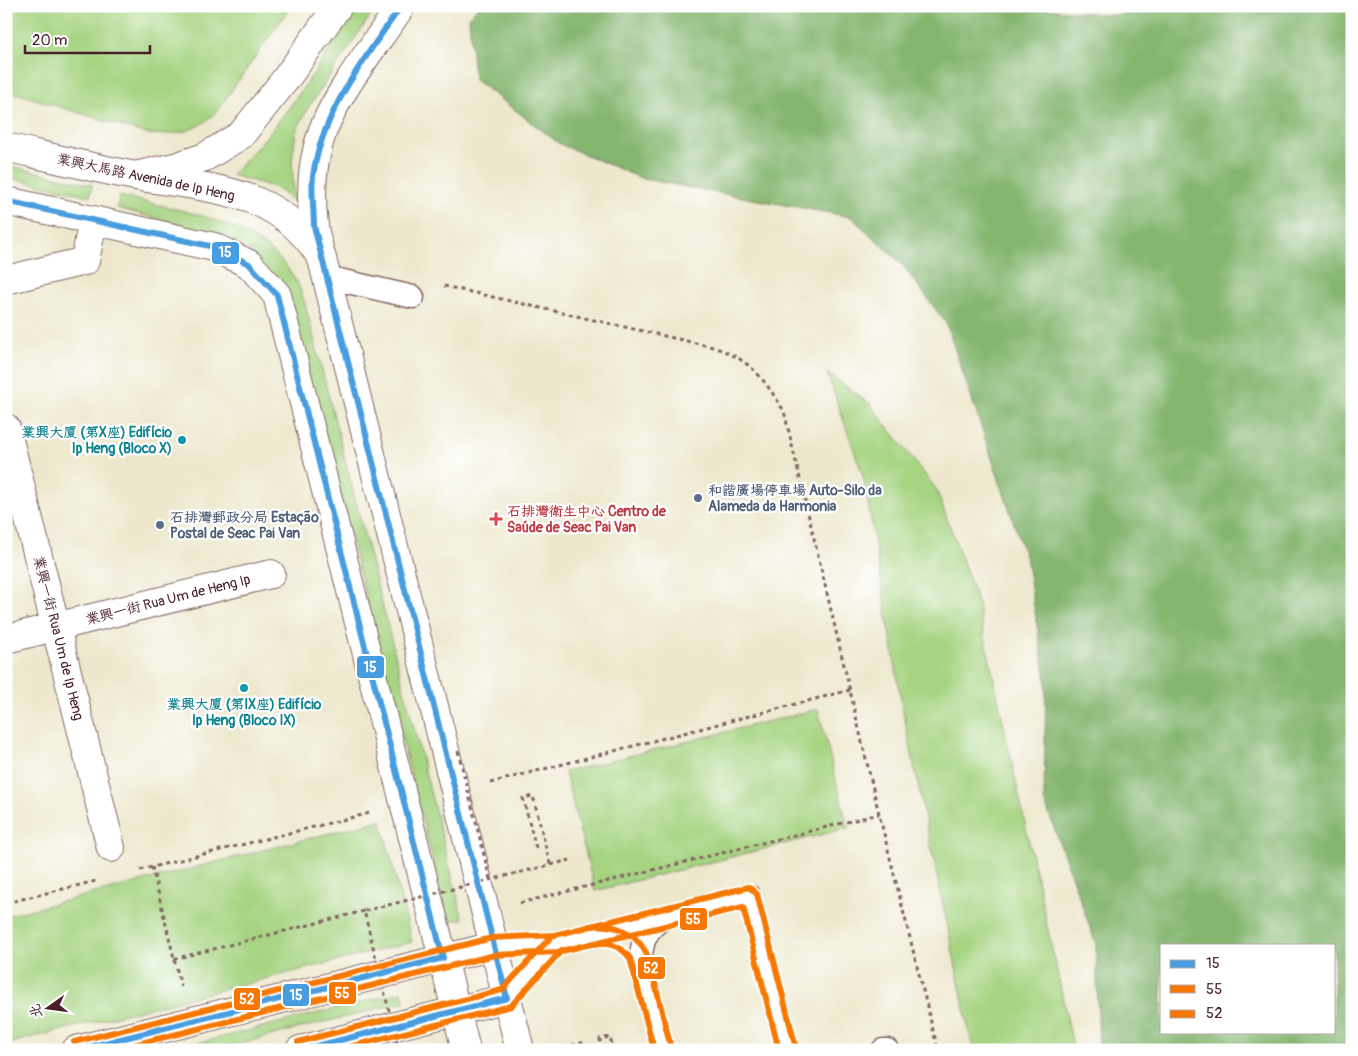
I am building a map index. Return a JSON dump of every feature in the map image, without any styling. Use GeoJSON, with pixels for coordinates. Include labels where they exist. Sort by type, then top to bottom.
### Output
{"type":"FeatureCollection","features":[{"type":"Feature","properties":{"kind":"street"},"geometry":{"type":"LineString","coordinates":[[135,176],[175,167],[205,157],[241,135],[291,73],[338,6]]}},
{"type":"Feature","properties":{"kind":"street"},"geometry":{"type":"LineString","coordinates":[[401,6],[342,94],[323,130],[313,175],[314,226],[465,789],[485,912],[520,1050]]}},
{"type":"Feature","properties":{"kind":"street","name":"業興大馬路 Avenida de Ip Heng"},"geometry":{"type":"LineString","coordinates":[[6,147],[135,176],[215,188],[262,203],[276,210],[310,238],[324,268]]}},
{"type":"Feature","properties":{"kind":"street"},"geometry":{"type":"LineString","coordinates":[[6,201],[214,247],[249,264],[277,295],[466,1050]]}},
{"type":"Feature","properties":{"kind":"street"},"geometry":{"type":"LineString","coordinates":[[6,280],[85,261],[93,220]]}},
{"type":"Feature","properties":{"kind":"street","name":"業興一街 Rua Um de Ip Heng"},"geometry":{"type":"LineString","coordinates":[[6,428],[111,848]]}},
{"type":"Feature","properties":{"kind":"street","name":"業興一街 Rua Um de Heng Ip"},"geometry":{"type":"LineString","coordinates":[[6,639],[271,574]]}},
{"type":"Feature","properties":{"kind":"street"},"geometry":{"type":"LineString","coordinates":[[76,1050],[494,946]]}},
{"type":"Feature","properties":{"kind":"street"},"geometry":{"type":"LineString","coordinates":[[300,1050],[507,998]]}},
{"type":"Feature","properties":{"kind":"lane"},"geometry":{"type":"LineString","coordinates":[[324,268],[413,297]]}},
{"type":"Feature","properties":{"kind":"lane"},"geometry":{"type":"LineString","coordinates":[[494,946],[556,944],[749,896],[788,1050]]}},
{"type":"Feature","properties":{"kind":"lane"},"geometry":{"type":"LineString","coordinates":[[663,1050],[641,960],[641,947],[646,934],[654,924],[666,917]]}},
{"type":"Feature","properties":{"kind":"lane"},"geometry":{"type":"LineString","coordinates":[[591,935],[603,933],[616,935],[628,942],[641,960]]}},
{"type":"Feature","properties":{"kind":"lane"},"geometry":{"type":"LineString","coordinates":[[507,998],[556,944]]}},
{"type":"Feature","properties":{"kind":"path"},"geometry":{"type":"LineString","coordinates":[[436,285],[713,347],[734,354],[753,366],[784,411],[879,814],[938,1050]]}},
{"type":"Feature","properties":{"kind":"path"},"geometry":{"type":"LineString","coordinates":[[484,784],[850,690]]}},
{"type":"Feature","properties":{"kind":"path"},"geometry":{"type":"LineString","coordinates":[[458,751],[490,880]]}},
{"type":"Feature","properties":{"kind":"path"},"geometry":{"type":"LineString","coordinates":[[536,848],[523,798],[533,796],[550,864]]}},
{"type":"Feature","properties":{"kind":"path"},"geometry":{"type":"LineString","coordinates":[[135,871],[404,804]]}},
{"type":"Feature","properties":{"kind":"path"},"geometry":{"type":"LineString","coordinates":[[485,912],[879,814]]}},
{"type":"Feature","properties":{"kind":"path"},"geometry":{"type":"LineString","coordinates":[[174,959],[570,860]]}},
{"type":"Feature","properties":{"kind":"path"},"geometry":{"type":"LineString","coordinates":[[152,867],[190,1021]]}},
{"type":"Feature","properties":{"kind":"path"},"geometry":{"type":"LineString","coordinates":[[6,903],[102,879]]}},
{"type":"Feature","properties":{"kind":"path"},"geometry":{"type":"LineString","coordinates":[[364,911],[398,1050]]}},
{"type":"Feature","properties":{"kind":"path"},"geometry":{"type":"LineString","coordinates":[[602,1050],[600,1039],[610,1037],[613,1050]]}},
{"type":"Feature","properties":{"kind":"path"},"geometry":{"type":"LineString","coordinates":[[555,1050],[585,1042],[587,1050]]}},
{"type":"Feature","properties":{"kind":"green space"},"geometry":{"type":"Polygon","coordinates":[[[6,6],[291,6],[217,111],[201,124],[185,131],[147,134],[6,90],[6,6]]]}},
{"type":"Feature","properties":{"kind":"green space"},"geometry":{"type":"Polygon","coordinates":[[[358,6],[377,6],[308,108],[296,131],[292,161],[294,201],[274,187],[231,175],[250,156],[283,115],[358,6]]]}},
{"type":"Feature","properties":{"kind":"green space"},"geometry":{"type":"Polygon","coordinates":[[[479,6],[1013,6],[1111,15],[1227,6],[1352,6],[1352,1050],[1099,1050],[1096,944],[1044,800],[1046,681],[1027,562],[946,323],[901,263],[851,217],[643,179],[560,144],[474,79],[469,17],[479,6]]]}},
{"type":"Feature","properties":{"kind":"green space"},"geometry":{"type":"Polygon","coordinates":[[[6,165],[92,185],[90,196],[6,177],[6,165]]]}},
{"type":"Feature","properties":{"kind":"green space"},"geometry":{"type":"Polygon","coordinates":[[[120,196],[192,213],[238,229],[259,241],[277,257],[297,282],[305,304],[463,919],[448,921],[292,307],[250,251],[227,237],[117,208],[120,196]]]}},
{"type":"Feature","properties":{"kind":"green space"},"geometry":{"type":"Polygon","coordinates":[[[827,373],[870,404],[936,489],[976,597],[1074,1050],[973,1050],[903,711],[864,479],[827,373]]]}},
{"type":"Feature","properties":{"kind":"green space"},"geometry":{"type":"Polygon","coordinates":[[[818,709],[848,828],[595,891],[565,772],[818,709]]]}},
{"type":"Feature","properties":{"kind":"green space"},"geometry":{"type":"Polygon","coordinates":[[[381,820],[412,942],[6,1044],[6,916],[381,820]]]}},
{"type":"Feature","properties":{"kind":"green space"},"geometry":{"type":"Polygon","coordinates":[[[402,992],[405,1002],[213,1050],[170,1050],[402,992]]]}},
{"type":"Feature","properties":{"kind":"transit line","name":"15"},"geometry":{"type":"LineString","coordinates":[[301,1050],[507,998],[314,226],[313,176],[325,129],[347,86],[401,6]]}},
{"type":"Feature","properties":{"kind":"transit line","name":"15"},"geometry":{"type":"LineString","coordinates":[[6,201],[214,247],[249,264],[277,295],[443,958],[77,1050]]}},
{"type":"Feature","properties":{"kind":"transit line","name":"52"},"geometry":{"type":"LineString","coordinates":[[74,1042],[492,938],[555,935],[749,887],[757,894],[796,1048]]}},
{"type":"Feature","properties":{"kind":"transit line","name":"55"},"geometry":{"type":"LineString","coordinates":[[113,1050],[495,955],[558,952],[743,907],[779,1050]]}},
{"type":"Feature","properties":{"kind":"transit line","name":"52"},"geometry":{"type":"LineString","coordinates":[[590,926],[600,925],[618,928],[633,936],[639,942],[649,959],[671,1048]]}},
{"type":"Feature","properties":{"kind":"transit line","name":"52"},"geometry":{"type":"LineString","coordinates":[[298,1042],[502,990],[550,938]]}},
{"type":"Feature","properties":{"kind":"transit line","name":"55"},"geometry":{"type":"LineString","coordinates":[[592,944],[613,945],[630,958],[654,1050]]}},
{"type":"Feature","properties":{"kind":"transit line","name":"55"},"geometry":{"type":"LineString","coordinates":[[337,1050],[511,1006],[562,950]]}},
{"type":"Feature","properties":{"kind":"place","name":"業興大廈 (第X座) Edifício Ip Heng (Bloco X)"},"geometry":{"type":"Point","coordinates":[182,440]}},
{"type":"Feature","properties":{"kind":"place","name":"和諧廣場停車場 Auto-Silo da Alameda da Harmonia"},"geometry":{"type":"Point","coordinates":[698,498]}},
{"type":"Feature","properties":{"kind":"place","name":"石排灣衛生中心 Centro de Saúde de Seac Pai Van"},"geometry":{"type":"Point","coordinates":[496,519]}},
{"type":"Feature","properties":{"kind":"place","name":"石排灣郵政分局 Estação Postal de Seac Pai Van"},"geometry":{"type":"Point","coordinates":[160,525]}},
{"type":"Feature","properties":{"kind":"place","name":"業興大廈 (第IX座) Edifício Ip Heng (Bloco IX)"},"geometry":{"type":"Point","coordinates":[244,688]}}]}
